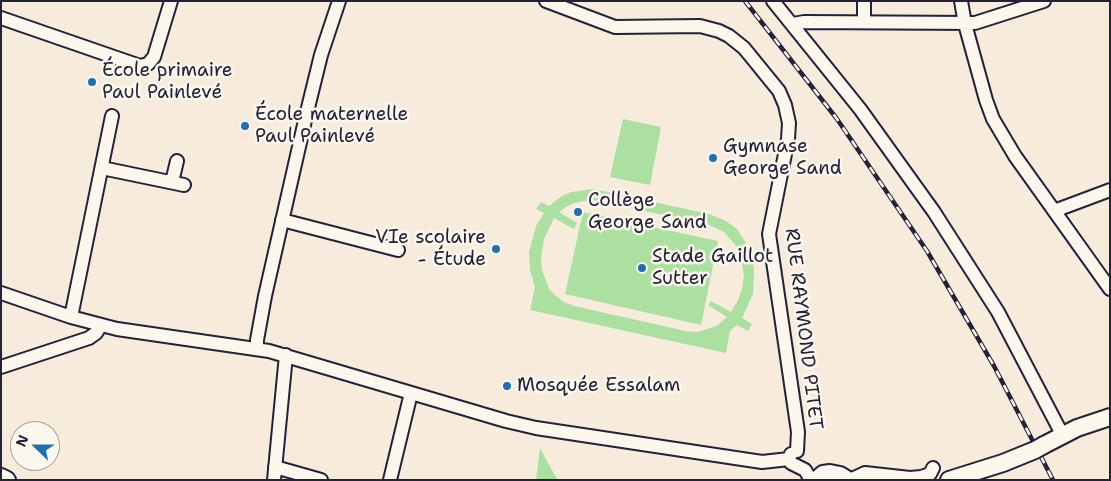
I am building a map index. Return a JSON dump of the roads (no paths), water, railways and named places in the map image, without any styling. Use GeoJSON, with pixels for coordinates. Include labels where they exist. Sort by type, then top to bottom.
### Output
{"type":"FeatureCollection","features":[{"type":"Feature","properties":{"kind":"main road"},"geometry":{"type":"LineString","coordinates":[[949,480],[1002,463],[1083,426],[1110,417]]}},
{"type":"Feature","properties":{"kind":"main road"},"geometry":{"type":"LineString","coordinates":[[817,478],[836,473],[849,480]]}},
{"type":"Feature","properties":{"kind":"main road"},"geometry":{"type":"LineString","coordinates":[[1,477],[7,480]]}},
{"type":"Feature","properties":{"kind":"street"},"geometry":{"type":"LineString","coordinates":[[1,18],[140,66],[148,64],[154,57],[171,1]]}},
{"type":"Feature","properties":{"kind":"street"},"geometry":{"type":"LineString","coordinates":[[258,349],[257,340],[282,220],[321,55],[339,1]]}},
{"type":"Feature","properties":{"kind":"street","name":"RUE RAYMOND PITET"},"geometry":{"type":"LineString","coordinates":[[546,1],[615,27],[700,26],[719,31],[744,48],[779,91],[785,105],[789,123],[788,138],[769,234],[798,432],[797,459]]}},
{"type":"Feature","properties":{"kind":"street"},"geometry":{"type":"LineString","coordinates":[[774,1],[860,109],[934,212],[998,312],[1063,436]]}},
{"type":"Feature","properties":{"kind":"street"},"geometry":{"type":"LineString","coordinates":[[864,1],[864,22]]}},
{"type":"Feature","properties":{"kind":"street"},"geometry":{"type":"LineString","coordinates":[[961,1],[965,24],[993,119],[1015,156],[1110,289]]}},
{"type":"Feature","properties":{"kind":"street"},"geometry":{"type":"LineString","coordinates":[[793,24],[804,22],[965,24],[975,23],[1044,1]]}},
{"type":"Feature","properties":{"kind":"street"},"geometry":{"type":"LineString","coordinates":[[71,317],[112,116]]}},
{"type":"Feature","properties":{"kind":"street"},"geometry":{"type":"LineString","coordinates":[[102,168],[178,184],[177,161]]}},
{"type":"Feature","properties":{"kind":"street"},"geometry":{"type":"LineString","coordinates":[[1054,211],[1110,190]]}},
{"type":"Feature","properties":{"kind":"street"},"geometry":{"type":"LineString","coordinates":[[282,220],[398,250]]}},
{"type":"Feature","properties":{"kind":"street"},"geometry":{"type":"LineString","coordinates":[[1,293],[71,317],[101,325],[286,355],[506,421],[566,434],[762,462],[797,459],[817,478]]}},
{"type":"Feature","properties":{"kind":"street"},"geometry":{"type":"LineString","coordinates":[[1,367],[89,338],[96,333],[101,325]]}},
{"type":"Feature","properties":{"kind":"street"},"geometry":{"type":"LineString","coordinates":[[286,355],[275,474],[321,480]]}},
{"type":"Feature","properties":{"kind":"street"},"geometry":{"type":"LineString","coordinates":[[390,480],[411,393]]}},
{"type":"Feature","properties":{"kind":"street"},"geometry":{"type":"LineString","coordinates":[[849,480],[865,473],[910,478],[921,477],[930,474],[933,468]]}},
{"type":"Feature","properties":{"kind":"railway"},"geometry":{"type":"LineString","coordinates":[[745,1],[837,119],[927,251],[994,366],[1053,480]]}},
{"type":"Feature","properties":{"kind":"place","name":"École primaire Paul Painlevé"},"geometry":{"type":"Point","coordinates":[92,82]}},
{"type":"Feature","properties":{"kind":"place","name":"École maternelle Paul Painlevé"},"geometry":{"type":"Point","coordinates":[245,126]}},
{"type":"Feature","properties":{"kind":"place","name":"Gymnase George Sand"},"geometry":{"type":"Point","coordinates":[713,158]}},
{"type":"Feature","properties":{"kind":"place","name":"Collège George Sand"},"geometry":{"type":"Point","coordinates":[578,212]}},
{"type":"Feature","properties":{"kind":"place","name":"VIe scolaire - Étude"},"geometry":{"type":"Point","coordinates":[496,249]}},
{"type":"Feature","properties":{"kind":"place","name":"Stade Gaillot Sutter"},"geometry":{"type":"Point","coordinates":[642,268]}},
{"type":"Feature","properties":{"kind":"place","name":"Mosquée Essalam"},"geometry":{"type":"Point","coordinates":[507,386]}}]}
